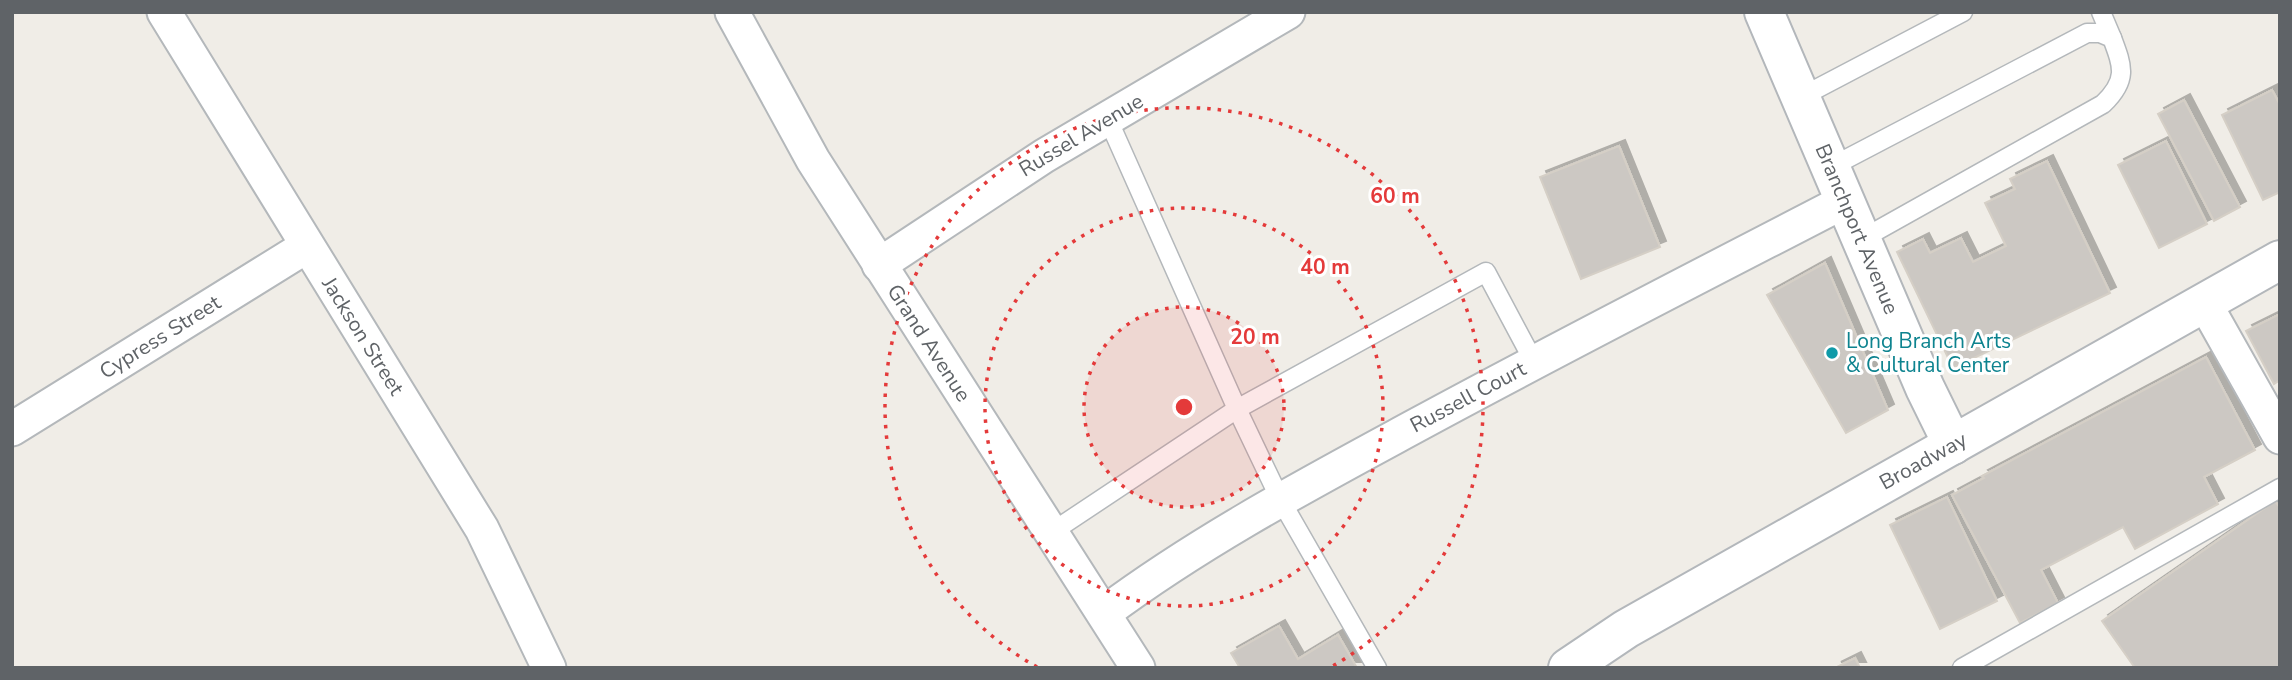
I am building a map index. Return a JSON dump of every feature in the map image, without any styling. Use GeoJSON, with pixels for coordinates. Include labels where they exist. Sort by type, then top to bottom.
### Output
{"type":"FeatureCollection","features":[{"type":"Feature","properties":{"kind":"street","name":"Jackson Street"},"geometry":{"type":"LineString","coordinates":[[164,12],[482,529],[549,668]]}},
{"type":"Feature","properties":{"kind":"street","name":"Grand Avenue"},"geometry":{"type":"LineString","coordinates":[[732,12],[813,160],[1138,668]]}},
{"type":"Feature","properties":{"kind":"street","name":"Branchport Avenue"},"geometry":{"type":"LineString","coordinates":[[1764,12],[1952,445]]}},
{"type":"Feature","properties":{"kind":"street","name":"Russel Avenue"},"geometry":{"type":"LineString","coordinates":[[879,265],[936,226],[1266,18]]}},
{"type":"Feature","properties":{"kind":"street","name":"Russell Court"},"geometry":{"type":"LineString","coordinates":[[1104,613],[1142,585],[1280,499],[1534,362],[1838,184]]}},
{"type":"Feature","properties":{"kind":"street","name":"Cypress Street"},"geometry":{"type":"LineString","coordinates":[[12,429],[307,246]]}},
{"type":"Feature","properties":{"kind":"street","name":"Broadway"},"geometry":{"type":"LineString","coordinates":[[1568,668],[1626,629],[2280,260]]}},
{"type":"Feature","properties":{"kind":"street"},"geometry":{"type":"LineString","coordinates":[[2204,302],[2280,437]]}},
{"type":"Feature","properties":{"kind":"lane"},"geometry":{"type":"LineString","coordinates":[[1801,97],[1962,12]]}},
{"type":"Feature","properties":{"kind":"lane"},"geometry":{"type":"LineString","coordinates":[[1838,184],[2087,33],[2094,27],[2100,12]]}},
{"type":"Feature","properties":{"kind":"lane"},"geometry":{"type":"LineString","coordinates":[[1862,239],[2103,104],[2116,92],[2121,78],[2121,63],[2100,12]]}},
{"type":"Feature","properties":{"kind":"lane"},"geometry":{"type":"LineString","coordinates":[[2087,33],[2099,33],[2112,38]]}},
{"type":"Feature","properties":{"kind":"lane"},"geometry":{"type":"LineString","coordinates":[[1107,117],[1280,499],[1377,668]]}},
{"type":"Feature","properties":{"kind":"lane"},"geometry":{"type":"LineString","coordinates":[[1052,532],[1237,409],[1486,272],[1534,362]]}},
{"type":"Feature","properties":{"kind":"lane"},"geometry":{"type":"LineString","coordinates":[[1962,668],[2280,488]]}},
{"type":"Feature","properties":{"kind":"building"},"geometry":{"type":"Polygon","coordinates":[[[2272,90],[2280,105],[2280,192],[2263,200],[2222,115],[2272,90]]]}},
{"type":"Feature","properties":{"kind":"building"},"geometry":{"type":"Polygon","coordinates":[[[2184,100],[2240,207],[2214,221],[2158,114],[2184,100]]]}},
{"type":"Feature","properties":{"kind":"building"},"geometry":{"type":"Polygon","coordinates":[[[2166,141],[2207,224],[2159,248],[2118,165],[2166,141]]]}},
{"type":"Feature","properties":{"kind":"building"},"geometry":{"type":"Polygon","coordinates":[[[1619,146],[1660,247],[1581,279],[1540,177],[1619,146]]]}},
{"type":"Feature","properties":{"kind":"building"},"geometry":{"type":"Polygon","coordinates":[[[2047,161],[2110,293],[1953,368],[1897,252],[1923,239],[1930,253],[1961,238],[1973,262],[2006,246],[1985,203],[2015,189],[2010,179],[2047,161]]]}},
{"type":"Feature","properties":{"kind":"building","name":"Long Branch Arts & Cultural Center"},"geometry":{"type":"Polygon","coordinates":[[[1825,263],[1888,410],[1846,433],[1767,295],[1825,263]]]}},
{"type":"Feature","properties":{"kind":"building"},"geometry":{"type":"Polygon","coordinates":[[[2280,314],[2280,380],[2274,384],[2246,331],[2280,314]]]}},
{"type":"Feature","properties":{"kind":"building"},"geometry":{"type":"Polygon","coordinates":[[[2206,357],[2255,450],[2204,477],[2218,504],[2135,549],[2123,527],[2041,570],[2058,603],[2020,623],[1952,495],[1984,478],[1982,476],[2206,357]]]}},
{"type":"Feature","properties":{"kind":"building"},"geometry":{"type":"Polygon","coordinates":[[[1947,497],[1997,601],[1940,629],[1890,525],[1947,497]]]}},
{"type":"Feature","properties":{"kind":"building"},"geometry":{"type":"Polygon","coordinates":[[[2275,501],[2280,508],[2280,668],[2135,668],[2102,621],[2275,501]]]}},
{"type":"Feature","properties":{"kind":"building"},"geometry":{"type":"Polygon","coordinates":[[[1279,626],[1298,659],[1338,635],[1357,668],[1240,668],[1231,653],[1279,626]]]}},
{"type":"Feature","properties":{"kind":"building"},"geometry":{"type":"Polygon","coordinates":[[[1855,658],[1860,668],[1835,668],[1855,658]]]}},
{"type":"Feature","properties":{"kind":"place","name":"Long Branch Arts & Cultural Center"},"geometry":{"type":"Point","coordinates":[1832,353]}}]}
